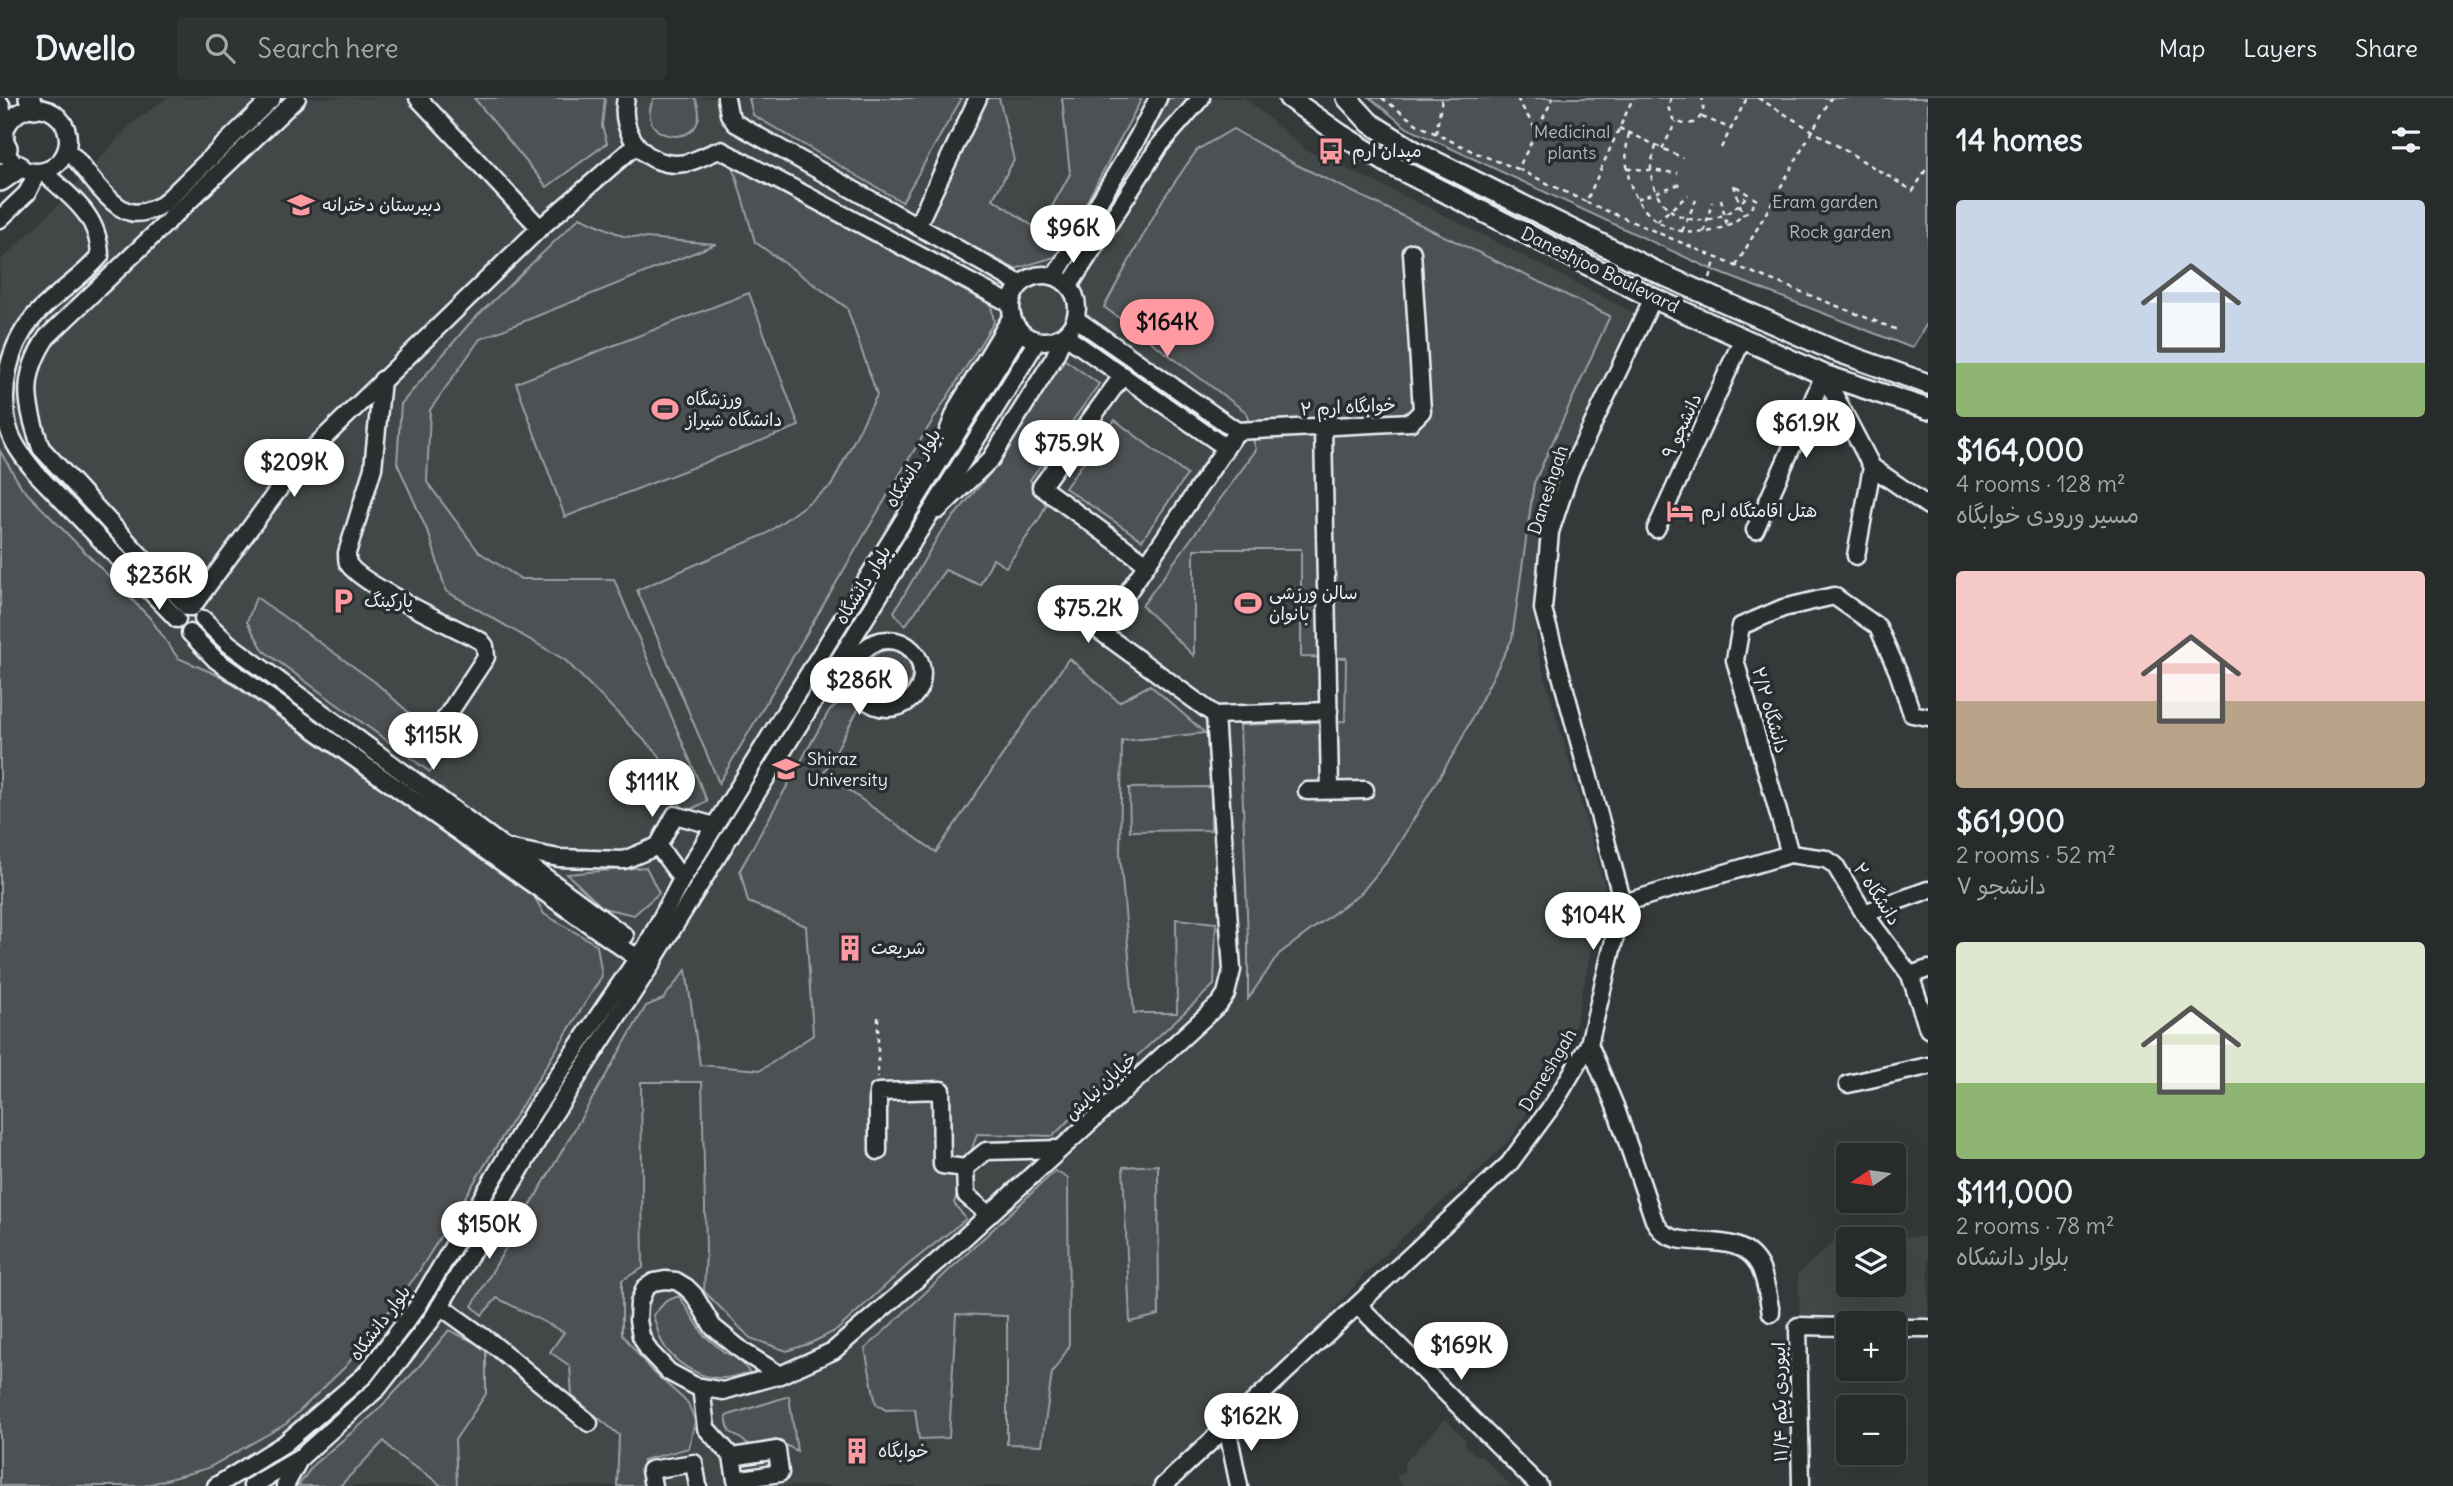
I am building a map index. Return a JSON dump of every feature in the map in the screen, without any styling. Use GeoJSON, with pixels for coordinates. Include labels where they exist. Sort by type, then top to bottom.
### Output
{"type":"FeatureCollection","features":[{"type":"Feature","properties":{"kind":"main road","name":"Daneshjoo Boulevard"},"geometry":{"type":"LineString","coordinates":[[1289,98],[1389,164],[1653,298],[1824,374],[1928,409]]}},
{"type":"Feature","properties":{"kind":"main road","name":"Daneshjoo Boulevard"},"geometry":{"type":"LineString","coordinates":[[1347,98],[1370,123],[1416,152],[1665,276],[1833,350],[1928,384]]}},
{"type":"Feature","properties":{"kind":"main road"},"geometry":{"type":"LineString","coordinates":[[0,106],[15,161]]}},
{"type":"Feature","properties":{"kind":"street"},"geometry":{"type":"LineString","coordinates":[[66,153],[74,157],[119,206],[129,212],[151,210],[162,205],[272,98]]}},
{"type":"Feature","properties":{"kind":"street"},"geometry":{"type":"LineString","coordinates":[[297,98],[47,337],[35,354],[26,393],[30,416],[41,448],[190,613],[201,627],[190,633],[216,660],[644,956]]}},
{"type":"Feature","properties":{"kind":"street"},"geometry":{"type":"LineString","coordinates":[[418,98],[540,228]]}},
{"type":"Feature","properties":{"kind":"street"},"geometry":{"type":"LineString","coordinates":[[626,98],[625,121],[629,134],[646,155],[671,164],[685,164],[721,150],[1014,317],[1037,341],[1056,340],[1064,335]]}},
{"type":"Feature","properties":{"kind":"street"},"geometry":{"type":"LineString","coordinates":[[726,98],[729,114],[735,123],[1020,284]]}},
{"type":"Feature","properties":{"kind":"street"},"geometry":{"type":"LineString","coordinates":[[917,226],[978,98]]}},
{"type":"Feature","properties":{"kind":"street"},"geometry":{"type":"LineString","coordinates":[[1062,281],[1158,98]]}},
{"type":"Feature","properties":{"kind":"street"},"geometry":{"type":"LineString","coordinates":[[1062,281],[1159,146],[1201,98]]}},
{"type":"Feature","properties":{"kind":"street"},"geometry":{"type":"LineString","coordinates":[[0,219],[27,193],[15,161],[7,127],[18,113],[32,103],[53,112],[65,126],[68,135],[66,153],[57,166],[15,161]]}},
{"type":"Feature","properties":{"kind":"street"},"geometry":{"type":"LineString","coordinates":[[1139,135],[1159,146]]}},
{"type":"Feature","properties":{"kind":"street"},"geometry":{"type":"LineString","coordinates":[[190,613],[298,463],[540,228],[636,145]]}},
{"type":"Feature","properties":{"kind":"street"},"geometry":{"type":"LineString","coordinates":[[15,161],[83,208],[96,230],[100,256],[86,273],[33,318],[15,346],[6,375],[4,402],[8,428],[17,449],[36,473],[190,613],[506,848],[588,916]]}},
{"type":"Feature","properties":{"kind":"street","name":"خوابگاه ارم ۲"},"geometry":{"type":"LineString","coordinates":[[1237,431],[1411,422],[1422,411],[1412,252]]}},
{"type":"Feature","properties":{"kind":"street"},"geometry":{"type":"LineString","coordinates":[[924,523],[991,459],[1076,319],[1076,301],[1062,281],[1036,275],[1015,290],[1014,317]]}},
{"type":"Feature","properties":{"kind":"street","name":"Daneshgah"},"geometry":{"type":"LineString","coordinates":[[1163,1486],[1509,1164],[1554,1103],[1589,1044],[1623,903],[1543,609],[1550,532],[1570,471],[1653,298]]}},
{"type":"Feature","properties":{"kind":"street","name":"بلوار دانشکاه"},"geometry":{"type":"LineString","coordinates":[[253,1486],[299,1458],[378,1388],[440,1306],[644,956],[682,878],[936,468],[958,406],[1014,317]]}},
{"type":"Feature","properties":{"kind":"street"},"geometry":{"type":"LineString","coordinates":[[1076,319],[1237,431],[1101,632],[1215,715],[1329,711]]}},
{"type":"Feature","properties":{"kind":"street"},"geometry":{"type":"LineString","coordinates":[[1064,335],[1225,447]]}},
{"type":"Feature","properties":{"kind":"street","name":"۹ دانشجو"},"geometry":{"type":"LineString","coordinates":[[1656,529],[1743,338]]}},
{"type":"Feature","properties":{"kind":"street","name":"بلوار دانشگاه"},"geometry":{"type":"LineString","coordinates":[[644,956],[924,523],[1037,341]]}},
{"type":"Feature","properties":{"kind":"street"},"geometry":{"type":"LineString","coordinates":[[1824,374],[1872,467],[1928,506]]}},
{"type":"Feature","properties":{"kind":"street"},"geometry":{"type":"LineString","coordinates":[[1755,530],[1824,374]]}},
{"type":"Feature","properties":{"kind":"street"},"geometry":{"type":"LineString","coordinates":[[1123,375],[1041,487],[1147,564]]}},
{"type":"Feature","properties":{"kind":"street"},"geometry":{"type":"LineString","coordinates":[[382,380],[373,468],[347,552],[347,562],[353,570],[378,587],[481,641],[487,652],[433,737]]}},
{"type":"Feature","properties":{"kind":"street"},"geometry":{"type":"LineString","coordinates":[[1323,428],[1330,790]]}},
{"type":"Feature","properties":{"kind":"street"},"geometry":{"type":"LineString","coordinates":[[1857,556],[1872,467]]}},
{"type":"Feature","properties":{"kind":"street","name":"۲/۲ دانشگاه"},"geometry":{"type":"LineString","coordinates":[[1790,854],[1735,660],[1741,626],[1783,608],[1833,596],[1878,627],[1898,672],[1912,714],[1928,717]]}},
{"type":"Feature","properties":{"kind":"street"},"geometry":{"type":"LineString","coordinates":[[898,641],[908,646],[921,663],[921,684],[917,694],[897,707],[886,708],[864,699],[854,677],[860,655],[877,642],[898,641]]}},
{"type":"Feature","properties":{"kind":"street","name":"خیابان نیایش"},"geometry":{"type":"LineString","coordinates":[[701,1387],[723,1391],[780,1374],[833,1351],[989,1215],[1219,1004],[1231,982],[1232,970],[1215,715]]}},
{"type":"Feature","properties":{"kind":"street"},"geometry":{"type":"LineString","coordinates":[[1307,791],[1365,790]]}},
{"type":"Feature","properties":{"kind":"street"},"geometry":{"type":"LineString","coordinates":[[506,848],[559,858],[624,860],[658,846],[675,815],[715,826]]}},
{"type":"Feature","properties":{"kind":"street"},"geometry":{"type":"LineString","coordinates":[[658,846],[682,878]]}},
{"type":"Feature","properties":{"kind":"street","name":"۲ دانشگاه"},"geometry":{"type":"LineString","coordinates":[[1623,903],[1790,854],[1826,859],[1835,865],[1864,913],[1910,975],[1928,1029]]}},
{"type":"Feature","properties":{"kind":"street"},"geometry":{"type":"LineString","coordinates":[[1864,913],[1928,890]]}},
{"type":"Feature","properties":{"kind":"street","name":"بلوار دانشکاه"},"geometry":{"type":"LineString","coordinates":[[216,1486],[284,1444],[365,1375],[417,1307],[463,1234],[533,1112],[644,956]]}},
{"type":"Feature","properties":{"kind":"street"},"geometry":{"type":"LineString","coordinates":[[1910,975],[1928,970]]}},
{"type":"Feature","properties":{"kind":"street"},"geometry":{"type":"LineString","coordinates":[[1589,1044],[1615,1106],[1654,1220],[1664,1233],[1677,1239],[1722,1243],[1741,1248],[1753,1256],[1761,1268],[1771,1313]]}},
{"type":"Feature","properties":{"kind":"street"},"geometry":{"type":"LineString","coordinates":[[1847,1084],[1928,1066]]}},
{"type":"Feature","properties":{"kind":"street"},"geometry":{"type":"LineString","coordinates":[[878,1151],[878,1091],[941,1090],[942,1165],[965,1168],[986,1151],[1060,1149]]}},
{"type":"Feature","properties":{"kind":"street"},"geometry":{"type":"LineString","coordinates":[[965,1168],[966,1195],[989,1215]]}},
{"type":"Feature","properties":{"kind":"street"},"geometry":{"type":"LineString","coordinates":[[732,1457],[706,1428],[701,1387],[669,1372],[649,1351],[641,1336],[639,1303],[645,1288],[654,1282],[666,1280],[676,1281],[686,1287],[694,1295],[713,1327],[745,1353],[780,1374]]}},
{"type":"Feature","properties":{"kind":"street"},"geometry":{"type":"LineString","coordinates":[[1358,1305],[1539,1486]]}},
{"type":"Feature","properties":{"kind":"street"},"geometry":{"type":"LineString","coordinates":[[440,1306],[493,1344],[589,1423]]}},
{"type":"Feature","properties":{"kind":"street","name":"۱۱/۴ ابیوردی یکم"},"geometry":{"type":"LineString","coordinates":[[1801,1486],[1798,1326],[1836,1327]]}},
{"type":"Feature","properties":{"kind":"street"},"geometry":{"type":"LineString","coordinates":[[1906,1328],[1928,1328]]}},
{"type":"Feature","properties":{"kind":"street"},"geometry":{"type":"LineString","coordinates":[[1227,1427],[1238,1486]]}},
{"type":"Feature","properties":{"kind":"street"},"geometry":{"type":"LineString","coordinates":[[285,1486],[299,1458]]}},
{"type":"Feature","properties":{"kind":"street"},"geometry":{"type":"LineString","coordinates":[[653,1486],[650,1470],[694,1463],[698,1486]]}},
{"type":"Feature","properties":{"kind":"path"},"geometry":{"type":"LineString","coordinates":[[1382,98],[1418,125],[1476,153],[1736,266],[1900,331]]}},
{"type":"Feature","properties":{"kind":"path"},"geometry":{"type":"LineString","coordinates":[[1436,134],[1442,98]]}},
{"type":"Feature","properties":{"kind":"path"},"geometry":{"type":"LineString","coordinates":[[1517,98],[1536,130]]}},
{"type":"Feature","properties":{"kind":"path"},"geometry":{"type":"LineString","coordinates":[[1518,169],[1553,98]]}},
{"type":"Feature","properties":{"kind":"path"},"geometry":{"type":"LineString","coordinates":[[1586,201],[1633,98]]}},
{"type":"Feature","properties":{"kind":"path"},"geometry":{"type":"LineString","coordinates":[[1671,98],[1669,113],[1676,121],[1689,125],[1702,116],[1702,98]]}},
{"type":"Feature","properties":{"kind":"path"},"geometry":{"type":"LineString","coordinates":[[1721,148],[1747,98]]}},
{"type":"Feature","properties":{"kind":"path"},"geometry":{"type":"LineString","coordinates":[[1758,98],[1913,191],[1928,166]]}},
{"type":"Feature","properties":{"kind":"path"},"geometry":{"type":"LineString","coordinates":[[1736,266],[1830,98]]}},
{"type":"Feature","properties":{"kind":"path"},"geometry":{"type":"LineString","coordinates":[[1702,116],[1731,129]]}},
{"type":"Feature","properties":{"kind":"path"},"geometry":{"type":"LineString","coordinates":[[1662,149],[1676,121]]}},
{"type":"Feature","properties":{"kind":"path"},"geometry":{"type":"LineString","coordinates":[[1619,128],[1683,158]]}},
{"type":"Feature","properties":{"kind":"path"},"geometry":{"type":"LineString","coordinates":[[1629,134],[1627,168],[1630,185],[1637,199],[1657,221],[1682,231],[1704,233],[1727,226],[1743,216],[1757,200],[1734,185],[1743,216]]}},
{"type":"Feature","properties":{"kind":"path"},"geometry":{"type":"LineString","coordinates":[[1656,146],[1650,170],[1656,192],[1671,210],[1688,219],[1707,221],[1724,216],[1740,205],[1748,194]]}},
{"type":"Feature","properties":{"kind":"path"},"geometry":{"type":"LineString","coordinates":[[1627,168],[1678,173]]}},
{"type":"Feature","properties":{"kind":"path"},"geometry":{"type":"LineString","coordinates":[[1637,199],[1680,184]]}},
{"type":"Feature","properties":{"kind":"path"},"geometry":{"type":"LineString","coordinates":[[1657,221],[1688,195]]}},
{"type":"Feature","properties":{"kind":"path"},"geometry":{"type":"LineString","coordinates":[[1721,199],[1727,226]]}},
{"type":"Feature","properties":{"kind":"path"},"geometry":{"type":"LineString","coordinates":[[1682,231],[1696,200]]}},
{"type":"Feature","properties":{"kind":"path"},"geometry":{"type":"LineString","coordinates":[[1704,233],[1712,202]]}},
{"type":"Feature","properties":{"kind":"path"},"geometry":{"type":"LineString","coordinates":[[878,1017],[878,1091]]}},
{"type":"Feature","properties":{"kind":"shaded area","name":"Shiraz University"},"geometry":{"type":"Polygon","coordinates":[[[167,98],[1245,98],[1306,150],[1432,209],[1640,316],[1554,487],[1535,591],[1538,652],[1605,886],[1570,1049],[1509,1140],[1482,1168],[1422,1219],[1365,1274],[1272,1381],[1155,1486],[0,1486],[0,261],[52,211],[131,124],[167,98]]]}},
{"type":"Feature","properties":{"kind":"shaded area"},"geometry":{"type":"Polygon","coordinates":[[[1906,1237],[1928,1237],[1928,1318],[1906,1317],[1906,1311],[1836,1311],[1836,1316],[1800,1315],[1798,1274],[1836,1240],[1836,1297],[1906,1297],[1906,1237]]]}},
{"type":"Feature","properties":{"kind":"shaded area"},"geometry":{"type":"Polygon","coordinates":[[[1445,1419],[1466,1440],[1465,1444],[1476,1456],[1480,1454],[1511,1486],[1403,1486],[1396,1478],[1404,1471],[1404,1463],[1445,1419]]]}},
{"type":"Feature","properties":{"kind":"green space"},"geometry":{"type":"Polygon","coordinates":[[[474,98],[605,98],[602,126],[607,143],[547,187],[474,98]]]}},
{"type":"Feature","properties":{"kind":"green space"},"geometry":{"type":"Polygon","coordinates":[[[654,98],[695,98],[699,115],[695,127],[686,134],[674,136],[662,133],[654,126],[650,114],[654,98]]]}},
{"type":"Feature","properties":{"kind":"green space"},"geometry":{"type":"Polygon","coordinates":[[[749,98],[962,98],[902,202],[753,115],[749,98]]]}},
{"type":"Feature","properties":{"kind":"green space"},"geometry":{"type":"Polygon","coordinates":[[[986,98],[999,98],[1014,160],[993,199],[1039,230],[1070,174],[1062,98],[1142,98],[1058,256],[1015,269],[928,223],[986,98]]]}},
{"type":"Feature","properties":{"kind":"green space"},"geometry":{"type":"Polygon","coordinates":[[[1169,98],[1191,98],[1158,137],[1152,132],[1169,98]]]}},
{"type":"Feature","properties":{"kind":"green space","name":"Eram garden"},"geometry":{"type":"Polygon","coordinates":[[[1370,98],[1928,98],[1928,322],[1912,348],[1713,270],[1407,128],[1370,98]]]}},
{"type":"Feature","properties":{"kind":"green space"},"geometry":{"type":"Polygon","coordinates":[[[1233,129],[1295,164],[1610,316],[1534,483],[1512,639],[1457,748],[1390,858],[1361,893],[1279,954],[1248,999],[1240,725],[1345,721],[1346,658],[1301,657],[1301,549],[1194,549],[1194,656],[1142,606],[1256,450],[1246,412],[1104,307],[1163,199],[1197,150],[1233,129]]]}},
{"type":"Feature","properties":{"kind":"green space"},"geometry":{"type":"Polygon","coordinates":[[[733,166],[991,305],[994,322],[910,457],[719,783],[637,590],[766,534],[831,486],[877,395],[847,308],[755,242],[733,166]]]}},
{"type":"Feature","properties":{"kind":"green space"},"geometry":{"type":"Polygon","coordinates":[[[580,217],[623,236],[716,244],[480,339],[430,410],[427,482],[479,552],[521,579],[614,579],[707,801],[684,813],[659,755],[565,660],[446,591],[430,537],[397,463],[401,404],[469,324],[580,217]]]}},
{"type":"Feature","properties":{"kind":"green space"},"geometry":{"type":"Polygon","coordinates":[[[749,293],[799,426],[565,517],[516,383],[749,293]]]}},
{"type":"Feature","properties":{"kind":"green space"},"geometry":{"type":"Polygon","coordinates":[[[1064,359],[1099,384],[1030,480],[1046,505],[1040,518],[1006,567],[993,559],[980,585],[945,570],[905,626],[894,612],[940,533],[997,465],[1064,359]]]}},
{"type":"Feature","properties":{"kind":"green space"},"geometry":{"type":"Polygon","coordinates":[[[1115,420],[1187,475],[1142,540],[1065,488],[1115,420]]]}},
{"type":"Feature","properties":{"kind":"green space"},"geometry":{"type":"Polygon","coordinates":[[[0,451],[22,488],[150,618],[178,658],[222,677],[534,896],[544,914],[597,945],[602,976],[416,1276],[346,1366],[286,1424],[208,1468],[144,1486],[0,1486],[0,451]]]}},
{"type":"Feature","properties":{"kind":"green space"},"geometry":{"type":"Polygon","coordinates":[[[256,597],[375,682],[447,747],[430,772],[264,651],[247,622],[256,597]]]}},
{"type":"Feature","properties":{"kind":"green space"},"geometry":{"type":"Polygon","coordinates":[[[889,650],[906,656],[912,673],[906,690],[889,696],[872,690],[866,673],[872,656],[889,650]]]}},
{"type":"Feature","properties":{"kind":"green space"},"geometry":{"type":"Polygon","coordinates":[[[1069,658],[1119,702],[1150,685],[1205,733],[1122,741],[1120,855],[1134,1013],[1177,1013],[1176,919],[1216,923],[1214,985],[1053,1136],[977,1134],[954,1203],[966,1219],[908,1265],[837,1330],[787,1351],[750,1338],[704,1291],[706,1250],[702,1082],[641,1082],[643,1268],[622,1280],[622,1334],[649,1368],[688,1403],[695,1421],[689,1448],[643,1460],[643,1486],[617,1486],[619,1435],[572,1396],[570,1366],[550,1352],[564,1332],[497,1298],[482,1315],[472,1306],[646,1006],[663,999],[686,970],[700,1065],[761,1070],[813,1035],[806,926],[748,902],[740,870],[829,711],[847,696],[860,706],[824,773],[936,852],[1069,658]]]}},
{"type":"Feature","properties":{"kind":"green space"},"geometry":{"type":"Polygon","coordinates":[[[1211,787],[1211,830],[1130,831],[1129,788],[1211,787]]]}},
{"type":"Feature","properties":{"kind":"green space"},"geometry":{"type":"Polygon","coordinates":[[[646,867],[659,893],[634,915],[603,908],[567,874],[646,867]]]}},
{"type":"Feature","properties":{"kind":"green space"},"geometry":{"type":"Polygon","coordinates":[[[1158,1165],[1159,1315],[1130,1322],[1123,1167],[1158,1165]]]}},
{"type":"Feature","properties":{"kind":"green space"},"geometry":{"type":"Polygon","coordinates":[[[1055,1171],[1068,1178],[1069,1347],[1052,1373],[1042,1445],[1007,1444],[1007,1316],[956,1314],[949,1438],[919,1439],[915,1409],[886,1410],[876,1404],[865,1349],[1055,1171]]]}},
{"type":"Feature","properties":{"kind":"green space"},"geometry":{"type":"Polygon","coordinates":[[[679,1296],[704,1335],[724,1352],[739,1359],[750,1373],[714,1378],[688,1368],[672,1356],[662,1342],[653,1315],[666,1301],[679,1296]]]}},
{"type":"Feature","properties":{"kind":"green space"},"geometry":{"type":"Polygon","coordinates":[[[449,1330],[486,1348],[486,1394],[455,1440],[457,1486],[441,1486],[398,1455],[384,1441],[340,1486],[298,1486],[314,1464],[375,1413],[449,1330]]]}},
{"type":"Feature","properties":{"kind":"green space"},"geometry":{"type":"Polygon","coordinates":[[[789,1396],[797,1451],[776,1440],[750,1445],[729,1431],[726,1416],[789,1396]]]}},
{"type":"Feature","properties":{"kind":"place","name":"میدان ارم"},"geometry":{"type":"Point","coordinates":[1331,151]}},
{"type":"Feature","properties":{"kind":"place","name":"دبیرستان دخترانه"},"geometry":{"type":"Point","coordinates":[301,205]}},
{"type":"Feature","properties":{"kind":"place","name":"ورزشگاه دانشگاه شیراز"},"geometry":{"type":"Point","coordinates":[665,409]}},
{"type":"Feature","properties":{"kind":"place","name":"هتل اقامتگاه ارم"},"geometry":{"type":"Point","coordinates":[1680,511]}},
{"type":"Feature","properties":{"kind":"place","name":"پارکینگ"},"geometry":{"type":"Point","coordinates":[343,601]}},
{"type":"Feature","properties":{"kind":"place","name":"سالن ورزشی بانوان"},"geometry":{"type":"Point","coordinates":[1248,603]}},
{"type":"Feature","properties":{"kind":"place","name":"Shiraz University"},"geometry":{"type":"Point","coordinates":[786,769]}},
{"type":"Feature","properties":{"kind":"place","name":"شریعت"},"geometry":{"type":"Point","coordinates":[850,948]}},
{"type":"Feature","properties":{"kind":"place","name":"خوابگاه"},"geometry":{"type":"Point","coordinates":[857,1451]}},
{"type":"Feature","properties":{"kind":"park label","name":"Medicinal plants"},"geometry":{"type":"Point","coordinates":[1572,142]}},
{"type":"Feature","properties":{"kind":"park label","name":"Rock garden"},"geometry":{"type":"Point","coordinates":[1840,232]}}]}
